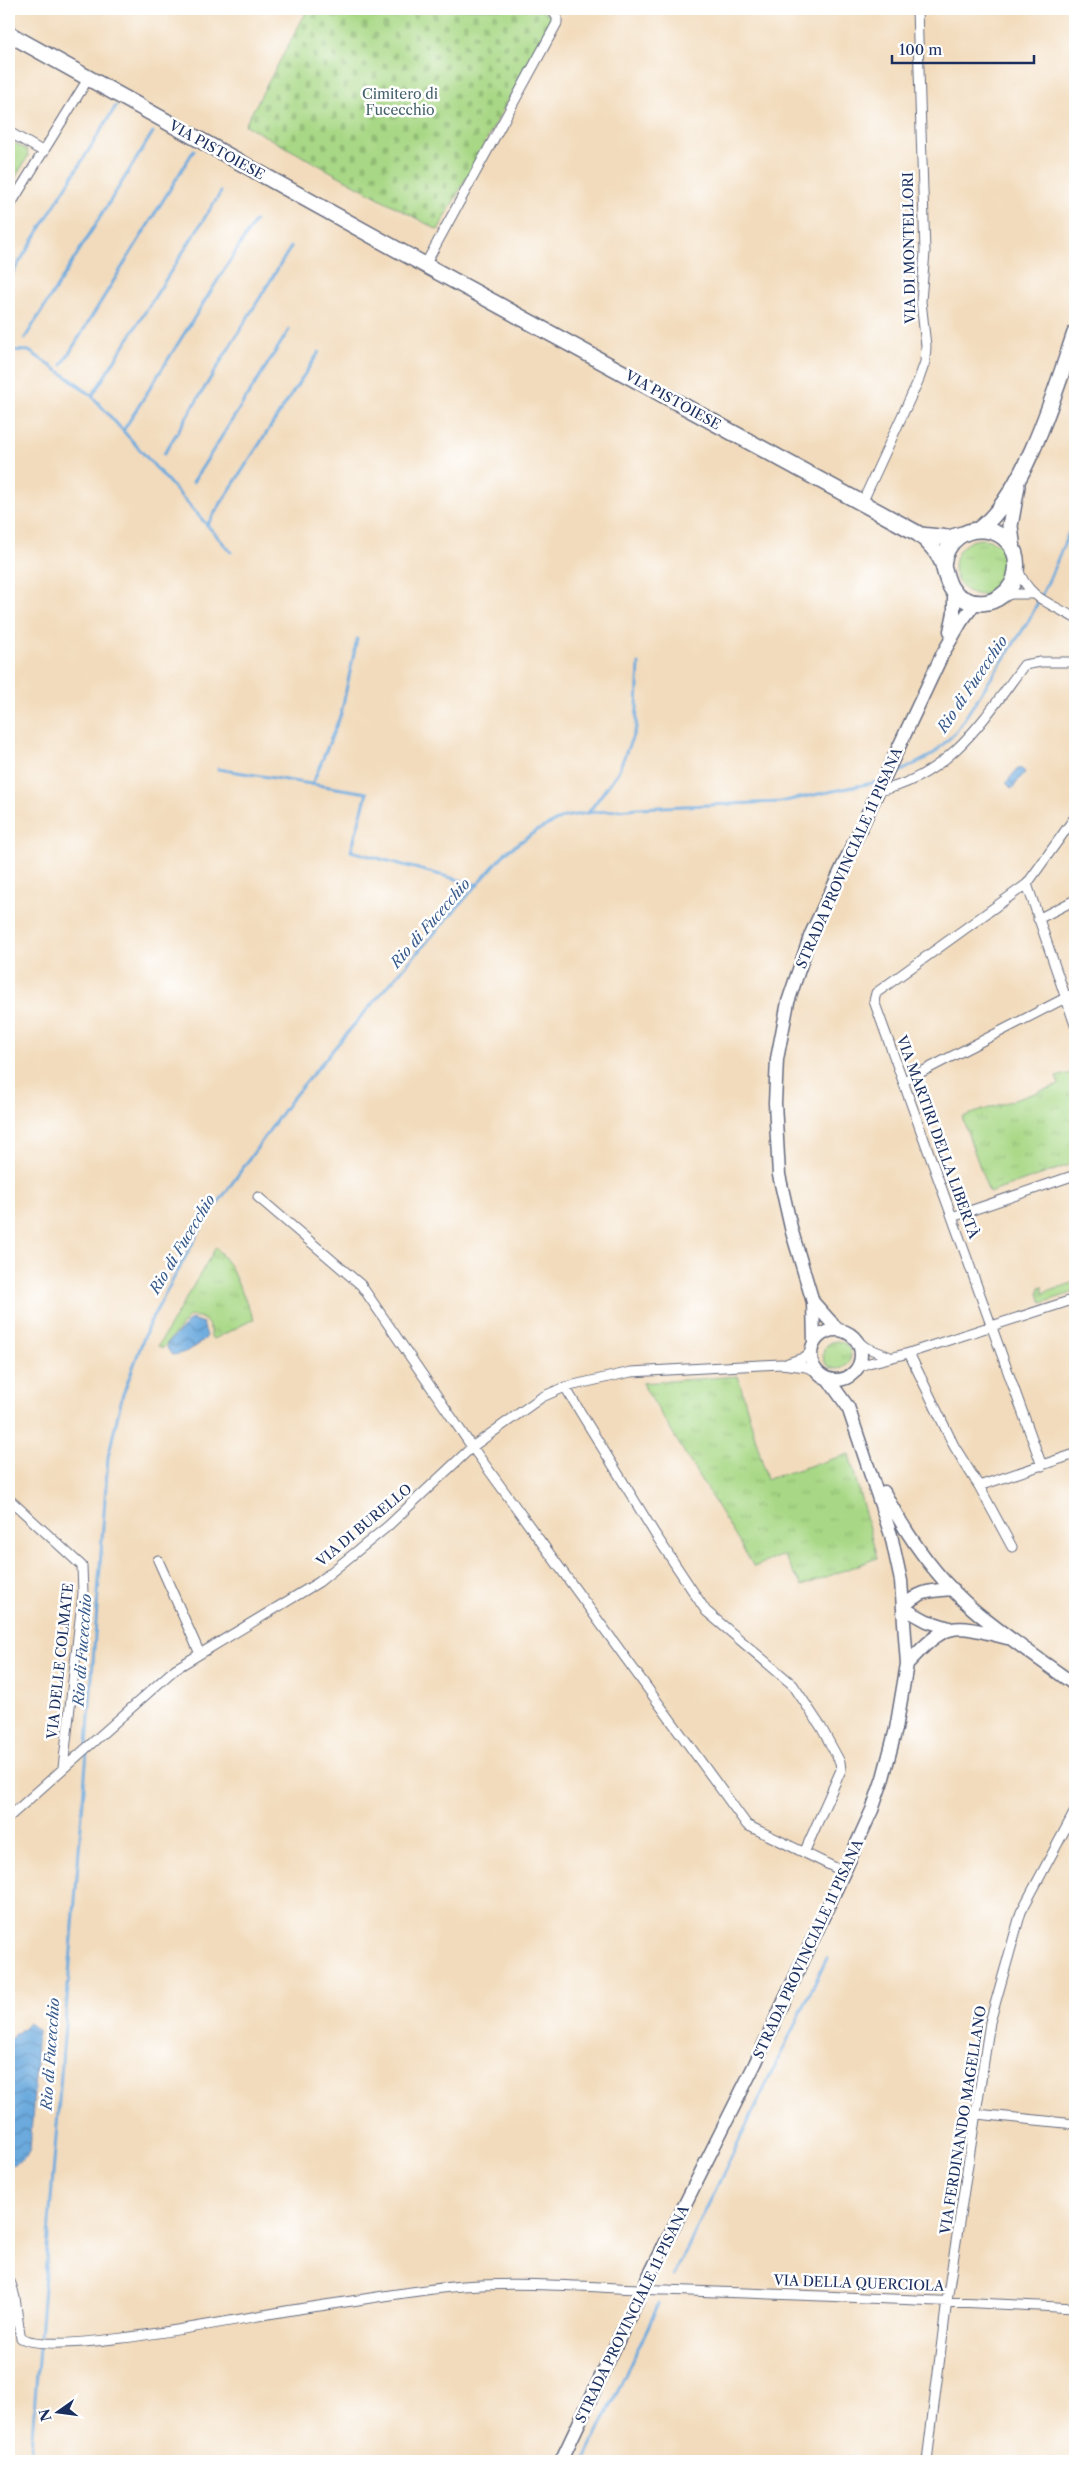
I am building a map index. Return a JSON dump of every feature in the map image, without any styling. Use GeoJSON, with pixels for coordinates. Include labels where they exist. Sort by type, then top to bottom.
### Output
{"type":"FeatureCollection","features":[{"type":"Feature","properties":{"kind":"main road","name":"VIA PISTOIESE"},"geometry":{"type":"LineString","coordinates":[[9,34],[425,265],[920,535],[939,556],[944,566]]}},
{"type":"Feature","properties":{"kind":"main road"},"geometry":{"type":"LineString","coordinates":[[1019,478],[997,512],[979,529],[963,534],[949,547],[944,566],[946,579],[954,591],[964,599],[976,603],[998,598],[1012,584],[1015,558],[1010,526],[1019,478],[1075,333]]}},
{"type":"Feature","properties":{"kind":"main road"},"geometry":{"type":"LineString","coordinates":[[979,529],[1000,535],[1015,558]]}},
{"type":"Feature","properties":{"kind":"main road","name":"VIA PISTOIESE"},"geometry":{"type":"LineString","coordinates":[[920,535],[948,538],[963,534]]}},
{"type":"Feature","properties":{"kind":"main road","name":"STRADA PROVINCIALE 11 PISANA"},"geometry":{"type":"LineString","coordinates":[[942,655],[954,613],[954,591]]}},
{"type":"Feature","properties":{"kind":"main road","name":"STRADA PROVINCIALE 11 PISANA"},"geometry":{"type":"LineString","coordinates":[[560,2461],[642,2290],[755,2064],[844,1872],[872,1810],[896,1729],[907,1664],[901,1581],[892,1535],[848,1408],[828,1379],[816,1371],[812,1362],[813,1302],[792,1232],[780,1175],[775,1111],[778,1058],[788,1002],[799,967],[876,795],[942,655],[961,622],[976,603]]}},
{"type":"Feature","properties":{"kind":"main road","name":"STRADA PROVINCIALE 11 PISANA"},"geometry":{"type":"LineString","coordinates":[[813,1302],[838,1330],[852,1336],[860,1350],[861,1359],[849,1383],[848,1408]]}},
{"type":"Feature","properties":{"kind":"main road"},"geometry":{"type":"LineString","coordinates":[[813,1348],[824,1333],[838,1330]]}},
{"type":"Feature","properties":{"kind":"main road"},"geometry":{"type":"LineString","coordinates":[[828,1379],[841,1380],[855,1371]]}},
{"type":"Feature","properties":{"kind":"main road"},"geometry":{"type":"LineString","coordinates":[[868,1464],[899,1521],[922,1554],[953,1589],[973,1609],[1075,1684]]}},
{"type":"Feature","properties":{"kind":"main road"},"geometry":{"type":"LineString","coordinates":[[953,1589],[924,1592],[911,1598],[904,1608],[927,1621],[949,1628],[971,1628],[1013,1640]]}},
{"type":"Feature","properties":{"kind":"main road"},"geometry":{"type":"LineString","coordinates":[[907,1664],[927,1642],[949,1628]]}},
{"type":"Feature","properties":{"kind":"street"},"geometry":{"type":"LineString","coordinates":[[425,265],[557,23],[557,17],[551,9]]}},
{"type":"Feature","properties":{"kind":"street","name":"VIA DI MONTELLORI"},"geometry":{"type":"LineString","coordinates":[[862,503],[920,379],[925,362],[926,346],[921,301],[925,252],[917,9]]}},
{"type":"Feature","properties":{"kind":"street"},"geometry":{"type":"LineString","coordinates":[[9,207],[88,79]]}},
{"type":"Feature","properties":{"kind":"street"},"geometry":{"type":"LineString","coordinates":[[9,132],[44,152]]}},
{"type":"Feature","properties":{"kind":"street"},"geometry":{"type":"LineString","coordinates":[[1015,558],[1026,587],[1033,594],[1075,618]]}},
{"type":"Feature","properties":{"kind":"street"},"geometry":{"type":"LineString","coordinates":[[998,598],[1012,594],[1033,594]]}},
{"type":"Feature","properties":{"kind":"street"},"geometry":{"type":"LineString","coordinates":[[876,795],[907,784],[942,764],[958,749],[1024,665],[1041,662],[1075,662]]}},
{"type":"Feature","properties":{"kind":"street","name":"VIA MARTIRI DELLA LIBERTÀ"},"geometry":{"type":"LineString","coordinates":[[1042,1466],[904,1081],[874,1004],[875,995],[1027,884],[1075,817]]}},
{"type":"Feature","properties":{"kind":"street"},"geometry":{"type":"LineString","coordinates":[[1027,884],[1075,1025]]}},
{"type":"Feature","properties":{"kind":"street"},"geometry":{"type":"LineString","coordinates":[[1038,919],[1075,900]]}},
{"type":"Feature","properties":{"kind":"street"},"geometry":{"type":"LineString","coordinates":[[904,1081],[1075,993]]}},
{"type":"Feature","properties":{"kind":"street"},"geometry":{"type":"LineString","coordinates":[[952,1217],[1075,1175]]}},
{"type":"Feature","properties":{"kind":"street"},"geometry":{"type":"LineString","coordinates":[[258,1197],[361,1285],[472,1447],[632,1670],[747,1825],[844,1872]]}},
{"type":"Feature","properties":{"kind":"street"},"geometry":{"type":"LineString","coordinates":[[855,1371],[891,1356],[909,1353],[1075,1299]]}},
{"type":"Feature","properties":{"kind":"street"},"geometry":{"type":"LineString","coordinates":[[852,1336],[876,1353],[891,1356]]}},
{"type":"Feature","properties":{"kind":"street","name":"VIA DI BURELLO"},"geometry":{"type":"LineString","coordinates":[[781,1364],[803,1358],[813,1348]]}},
{"type":"Feature","properties":{"kind":"street"},"geometry":{"type":"LineString","coordinates":[[909,1353],[954,1446],[979,1486],[1012,1547]]}},
{"type":"Feature","properties":{"kind":"street","name":"VIA DI BURELLO"},"geometry":{"type":"LineString","coordinates":[[9,1818],[175,1668],[311,1588],[388,1526],[472,1447],[542,1397],[565,1386],[631,1372],[781,1364],[806,1367],[816,1371]]}},
{"type":"Feature","properties":{"kind":"street"},"geometry":{"type":"LineString","coordinates":[[565,1386],[655,1534],[706,1611],[793,1686],[822,1727],[840,1762],[841,1770],[804,1853]]}},
{"type":"Feature","properties":{"kind":"street"},"geometry":{"type":"LineString","coordinates":[[979,1486],[1075,1454]]}},
{"type":"Feature","properties":{"kind":"street","name":"VIA DELLE COLMATE"},"geometry":{"type":"LineString","coordinates":[[9,1499],[82,1566],[83,1593],[63,1768]]}},
{"type":"Feature","properties":{"kind":"street"},"geometry":{"type":"LineString","coordinates":[[158,1560],[200,1654]]}},
{"type":"Feature","properties":{"kind":"street","name":"VIA FERDINANDO MAGELLANO"},"geometry":{"type":"LineString","coordinates":[[927,2461],[948,2300],[990,2022],[1021,1912],[1075,1811]]}},
{"type":"Feature","properties":{"kind":"street"},"geometry":{"type":"LineString","coordinates":[[977,2114],[1075,2124]]}},
{"type":"Feature","properties":{"kind":"street","name":"VIA DELLA QUERCIOLA"},"geometry":{"type":"LineString","coordinates":[[9,2278],[18,2304],[18,2324],[22,2338],[29,2342],[54,2344],[144,2334],[282,2311],[463,2286],[535,2285],[948,2300],[1075,2308]]}},
{"type":"Feature","properties":{"kind":"green space","name":"Cimitero di Fucecchio"},"geometry":{"type":"Polygon","coordinates":[[[308,9],[538,9],[553,17],[438,230],[245,125],[308,9]]]}},
{"type":"Feature","properties":{"kind":"green space"},"geometry":{"type":"Polygon","coordinates":[[[9,140],[27,150],[28,156],[9,189],[9,140]]]}},
{"type":"Feature","properties":{"kind":"green space"},"geometry":{"type":"Polygon","coordinates":[[[982,539],[993,541],[1002,547],[1008,556],[1010,567],[1008,578],[1002,587],[993,593],[982,595],[971,593],[962,587],[956,578],[954,567],[956,556],[962,547],[971,541],[982,539]]]}},
{"type":"Feature","properties":{"kind":"green space"},"geometry":{"type":"Polygon","coordinates":[[[1075,1072],[1075,1163],[989,1193],[962,1117],[1059,1085],[1056,1077],[1075,1072]]]}},
{"type":"Feature","properties":{"kind":"green space"},"geometry":{"type":"Polygon","coordinates":[[[216,1247],[230,1266],[254,1319],[214,1339],[211,1337],[210,1328],[205,1321],[194,1316],[189,1317],[163,1348],[158,1346],[216,1247]]]}},
{"type":"Feature","properties":{"kind":"green space"},"geometry":{"type":"Polygon","coordinates":[[[1075,1282],[1075,1292],[1042,1303],[1038,1294],[1040,1287],[1043,1286],[1043,1293],[1075,1282]]]}},
{"type":"Feature","properties":{"kind":"green space"},"geometry":{"type":"Polygon","coordinates":[[[837,1341],[847,1345],[851,1355],[847,1365],[837,1369],[827,1365],[823,1355],[827,1345],[837,1341]]]}},
{"type":"Feature","properties":{"kind":"green space"},"geometry":{"type":"Polygon","coordinates":[[[738,1376],[767,1479],[849,1454],[877,1558],[802,1586],[783,1555],[754,1567],[642,1383],[738,1376]]]}},
{"type":"Feature","properties":{"kind":"water"},"geometry":{"type":"Polygon","coordinates":[[[1019,767],[1025,772],[1012,789],[1006,783],[1019,767]]]}},
{"type":"Feature","properties":{"kind":"water"},"geometry":{"type":"Polygon","coordinates":[[[191,1319],[203,1323],[207,1336],[201,1343],[191,1349],[172,1355],[167,1348],[167,1344],[191,1319]]]}},
{"type":"Feature","properties":{"kind":"water"},"geometry":{"type":"Polygon","coordinates":[[[29,2023],[38,2030],[30,2152],[24,2159],[9,2166],[9,2040],[29,2023]]]}},
{"type":"Feature","properties":{"kind":"waterway"},"geometry":{"type":"LineString","coordinates":[[9,279],[116,106]]}},
{"type":"Feature","properties":{"kind":"waterway"},"geometry":{"type":"LineString","coordinates":[[25,338],[153,132]]}},
{"type":"Feature","properties":{"kind":"waterway"},"geometry":{"type":"LineString","coordinates":[[62,365],[194,150]]}},
{"type":"Feature","properties":{"kind":"waterway"},"geometry":{"type":"LineString","coordinates":[[92,396],[221,192]]}},
{"type":"Feature","properties":{"kind":"waterway"},"geometry":{"type":"LineString","coordinates":[[123,431],[255,221]]}},
{"type":"Feature","properties":{"kind":"waterway"},"geometry":{"type":"LineString","coordinates":[[164,454],[291,247]]}},
{"type":"Feature","properties":{"kind":"waterway"},"geometry":{"type":"LineString","coordinates":[[193,482],[289,330]]}},
{"type":"Feature","properties":{"kind":"waterway"},"geometry":{"type":"LineString","coordinates":[[9,350],[29,351],[82,387]]}},
{"type":"Feature","properties":{"kind":"waterway"},"geometry":{"type":"LineString","coordinates":[[73,382],[92,396],[207,525],[319,352]]}},
{"type":"Feature","properties":{"kind":"waterway","name":"Rio di Fucecchio"},"geometry":{"type":"LineString","coordinates":[[888,778],[932,755],[955,733],[1028,622],[1049,580],[1075,518]]}},
{"type":"Feature","properties":{"kind":"waterway"},"geometry":{"type":"LineString","coordinates":[[207,525],[231,552]]}},
{"type":"Feature","properties":{"kind":"waterway"},"geometry":{"type":"LineString","coordinates":[[312,785],[341,714],[357,639]]}},
{"type":"Feature","properties":{"kind":"waterway"},"geometry":{"type":"LineString","coordinates":[[588,813],[618,772],[636,728],[639,664]]}},
{"type":"Feature","properties":{"kind":"waterway"},"geometry":{"type":"LineString","coordinates":[[218,769],[367,793],[351,851],[478,885]]}},
{"type":"Feature","properties":{"kind":"waterway","name":"Rio di Fucecchio"},"geometry":{"type":"LineString","coordinates":[[87,1745],[108,1457],[122,1397],[149,1324],[202,1226],[290,1101],[358,1020],[506,852],[536,831],[564,817],[587,813],[638,808],[780,802],[877,782]]}},
{"type":"Feature","properties":{"kind":"waterway","name":"Rio di Fucecchio"},"geometry":{"type":"LineString","coordinates":[[30,2461],[87,1751]]}},
{"type":"Feature","properties":{"kind":"waterway"},"geometry":{"type":"LineString","coordinates":[[674,2276],[827,1958]]}},
{"type":"Feature","properties":{"kind":"waterway"},"geometry":{"type":"LineString","coordinates":[[584,2461],[659,2304]]}}]}
